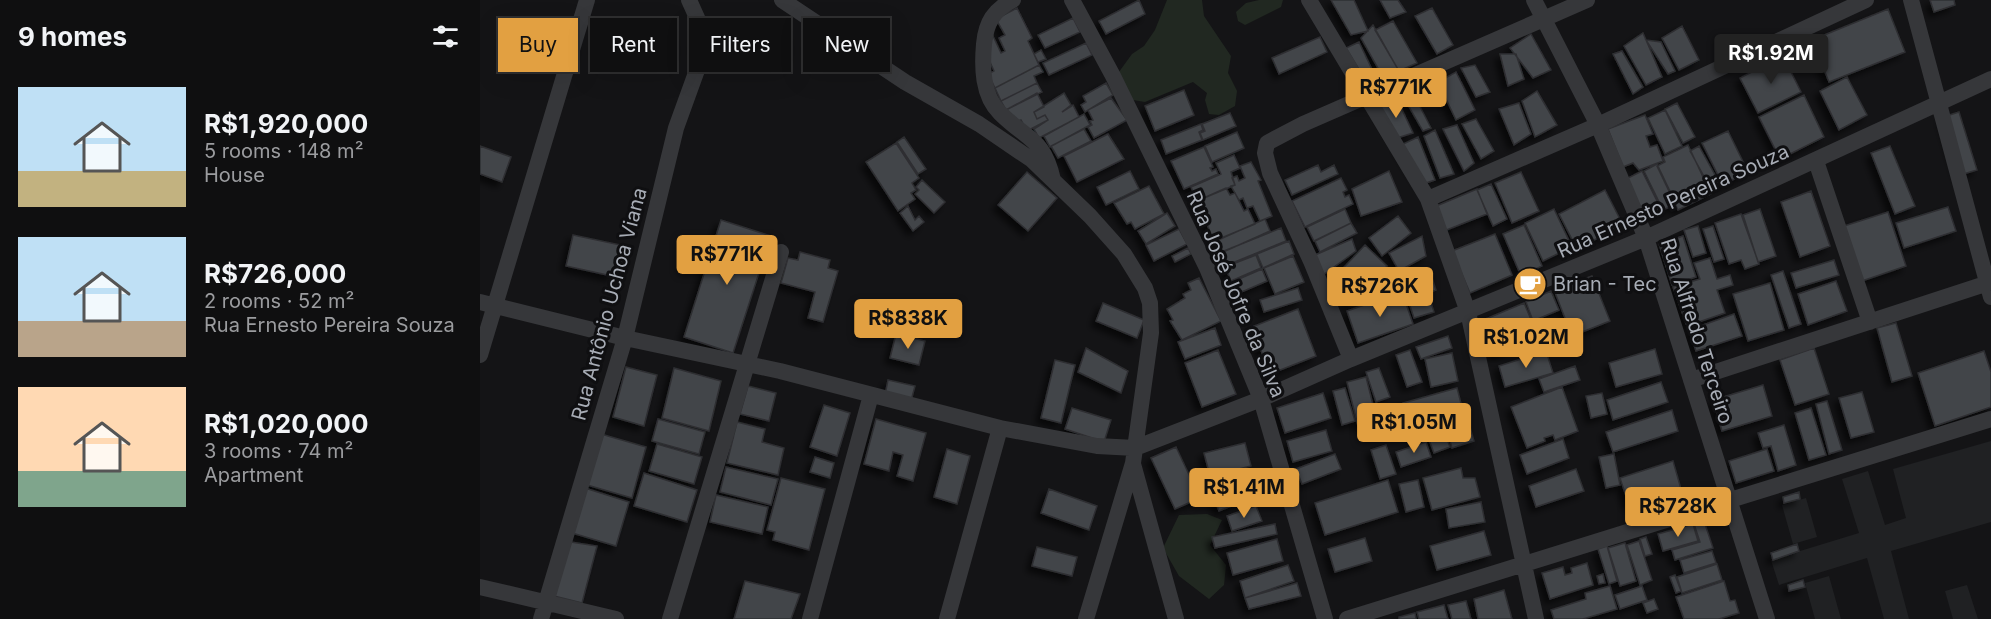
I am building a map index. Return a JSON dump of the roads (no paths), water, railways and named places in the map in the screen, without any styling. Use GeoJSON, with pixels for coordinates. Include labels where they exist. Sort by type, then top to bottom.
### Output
{"type":"FeatureCollection","features":[{"type":"Feature","properties":{"kind":"street"},"geometry":{"type":"LineString","coordinates":[[480,355],[488,304],[587,0]]}},
{"type":"Feature","properties":{"kind":"street","name":"Rua Antônio Uchoa Viana"},"geometry":{"type":"LineString","coordinates":[[544,612],[625,338],[676,128],[700,56],[698,20],[689,0]]}},
{"type":"Feature","properties":{"kind":"street"},"geometry":{"type":"LineString","coordinates":[[782,0],[913,87],[995,135],[1032,160],[1124,255],[1145,288],[1150,303],[1151,333],[1134,455],[1086,619]]}},
{"type":"Feature","properties":{"kind":"street"},"geometry":{"type":"LineString","coordinates":[[1013,0],[992,7],[985,38],[982,69],[984,80],[999,112],[1043,151],[1053,181]]}},
{"type":"Feature","properties":{"kind":"street","name":"Rua José Jofre da Silva"},"geometry":{"type":"LineString","coordinates":[[1072,0],[1113,76],[1207,268],[1261,399],[1324,619]]}},
{"type":"Feature","properties":{"kind":"street"},"geometry":{"type":"LineString","coordinates":[[1309,0],[1428,199],[1468,312],[1536,619]]}},
{"type":"Feature","properties":{"kind":"street","name":"Rua Alfredo Terceiro"},"geometry":{"type":"LineString","coordinates":[[1534,0],[1598,125],[1646,238],[1767,619]]}},
{"type":"Feature","properties":{"kind":"street"},"geometry":{"type":"LineString","coordinates":[[1351,359],[1311,261],[1280,197],[1265,153],[1271,139],[1587,0]]}},
{"type":"Feature","properties":{"kind":"street"},"geometry":{"type":"LineString","coordinates":[[1428,199],[1598,125],[1866,0]]}},
{"type":"Feature","properties":{"kind":"street"},"geometry":{"type":"LineString","coordinates":[[1691,381],[1870,322],[1990,288],[1911,0]]}},
{"type":"Feature","properties":{"kind":"street","name":"Rua Ernesto Pereira Souza"},"geometry":{"type":"LineString","coordinates":[[1134,455],[1351,359],[1646,238],[1991,79]]}},
{"type":"Feature","properties":{"kind":"street"},"geometry":{"type":"LineString","coordinates":[[1816,161],[1870,322]]}},
{"type":"Feature","properties":{"kind":"street"},"geometry":{"type":"LineString","coordinates":[[670,619],[782,252]]}},
{"type":"Feature","properties":{"kind":"street"},"geometry":{"type":"LineString","coordinates":[[488,304],[625,338],[747,364],[1000,428],[1134,455]]}},
{"type":"Feature","properties":{"kind":"street"},"geometry":{"type":"LineString","coordinates":[[810,619],[871,395]]}},
{"type":"Feature","properties":{"kind":"street"},"geometry":{"type":"LineString","coordinates":[[1347,619],[1729,498],[1991,419]]}},
{"type":"Feature","properties":{"kind":"street"},"geometry":{"type":"LineString","coordinates":[[947,619],[1000,428]]}},
{"type":"Feature","properties":{"kind":"street"},"geometry":{"type":"LineString","coordinates":[[1134,455],[1176,619]]}},
{"type":"Feature","properties":{"kind":"street"},"geometry":{"type":"LineString","coordinates":[[480,587],[544,612],[616,619]]}},
{"type":"Feature","properties":{"kind":"place","name":"Brian - Tec"},"geometry":{"type":"Point","coordinates":[1530,284]}}]}
